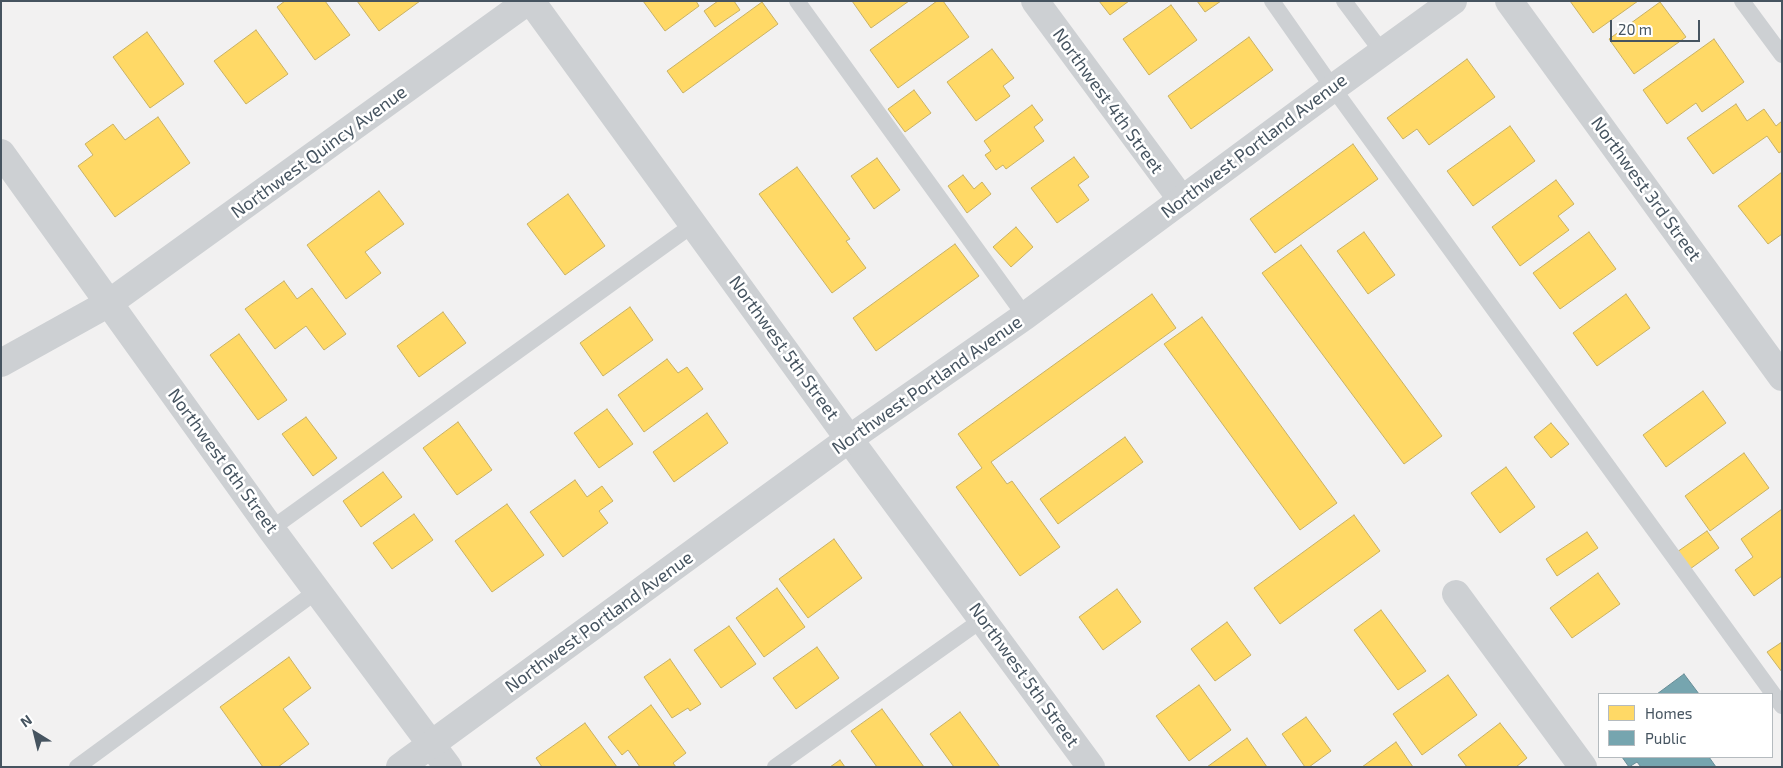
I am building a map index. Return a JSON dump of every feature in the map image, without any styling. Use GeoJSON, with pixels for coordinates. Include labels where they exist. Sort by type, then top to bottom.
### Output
{"type":"FeatureCollection","features":[{"type":"Feature","properties":{"kind":"street","name":"Northwest 5th Street"},"geometry":{"type":"LineString","coordinates":[[530,1],[694,224],[849,440],[1091,767]]}},
{"type":"Feature","properties":{"kind":"street","name":"Northwest Quincy Avenue"},"geometry":{"type":"LineString","coordinates":[[1,362],[109,303],[530,1]]}},
{"type":"Feature","properties":{"kind":"street","name":"Northwest 4th Street"},"geometry":{"type":"LineString","coordinates":[[1035,1],[1182,200]]}},
{"type":"Feature","properties":{"kind":"street","name":"Northwest Portland Avenue"},"geometry":{"type":"LineString","coordinates":[[400,767],[849,440],[1025,316],[1332,88],[1453,1]]}},
{"type":"Feature","properties":{"kind":"street","name":"Northwest 3rd Street"},"geometry":{"type":"LineString","coordinates":[[1509,1],[1782,376]]}},
{"type":"Feature","properties":{"kind":"street","name":"Northwest 6th Street"},"geometry":{"type":"LineString","coordinates":[[1,153],[271,529],[448,767]]}},
{"type":"Feature","properties":{"kind":"street"},"geometry":{"type":"LineString","coordinates":[[1456,594],[1584,767]]}},
{"type":"Feature","properties":{"kind":"lane"},"geometry":{"type":"LineString","coordinates":[[797,1],[1025,316]]}},
{"type":"Feature","properties":{"kind":"lane"},"geometry":{"type":"LineString","coordinates":[[1272,1],[1332,88],[1773,693]]}},
{"type":"Feature","properties":{"kind":"lane"},"geometry":{"type":"LineString","coordinates":[[1344,1],[1382,52]]}},
{"type":"Feature","properties":{"kind":"lane"},"geometry":{"type":"LineString","coordinates":[[1742,1],[1782,55]]}},
{"type":"Feature","properties":{"kind":"lane"},"geometry":{"type":"LineString","coordinates":[[271,529],[694,224]]}},
{"type":"Feature","properties":{"kind":"lane"},"geometry":{"type":"LineString","coordinates":[[77,767],[317,591]]}},
{"type":"Feature","properties":{"kind":"lane"},"geometry":{"type":"LineString","coordinates":[[775,767],[983,619]]}},
{"type":"Feature","properties":{"kind":"lane"},"geometry":{"type":"LineString","coordinates":[[1773,694],[1782,706]]}},
{"type":"Feature","properties":{"kind":"building: Homes"},"geometry":{"type":"Polygon","coordinates":[[[285,1],[325,1],[350,35],[315,60],[277,7],[285,1]]]}},
{"type":"Feature","properties":{"kind":"building: Homes"},"geometry":{"type":"Polygon","coordinates":[[[357,1],[420,1],[379,31],[357,1]]]}},
{"type":"Feature","properties":{"kind":"building: Homes"},"geometry":{"type":"Polygon","coordinates":[[[643,1],[696,1],[699,6],[665,31],[643,1]]]}},
{"type":"Feature","properties":{"kind":"building: Homes"},"geometry":{"type":"Polygon","coordinates":[[[718,1],[734,1],[740,10],[715,27],[704,11],[718,1]]]}},
{"type":"Feature","properties":{"kind":"building: Homes"},"geometry":{"type":"Polygon","coordinates":[[[852,1],[909,1],[871,28],[852,1]]]}},
{"type":"Feature","properties":{"kind":"building: Homes"},"geometry":{"type":"Polygon","coordinates":[[[937,1],[943,1],[969,37],[898,88],[870,50],[937,1]]]}},
{"type":"Feature","properties":{"kind":"building: Homes"},"geometry":{"type":"Polygon","coordinates":[[[1099,1],[1129,1],[1110,15],[1099,1]]]}},
{"type":"Feature","properties":{"kind":"building: Homes"},"geometry":{"type":"Polygon","coordinates":[[[1197,1],[1221,1],[1205,12],[1197,1]]]}},
{"type":"Feature","properties":{"kind":"building: Homes"},"geometry":{"type":"Polygon","coordinates":[[[1570,1],[1638,1],[1593,33],[1570,1]]]}},
{"type":"Feature","properties":{"kind":"building: Homes"},"geometry":{"type":"Polygon","coordinates":[[[762,2],[778,24],[683,93],[667,71],[762,2]]]}},
{"type":"Feature","properties":{"kind":"building: Homes"},"geometry":{"type":"Polygon","coordinates":[[[1660,2],[1686,37],[1634,74],[1609,39],[1660,2]]]}},
{"type":"Feature","properties":{"kind":"building: Homes"},"geometry":{"type":"Polygon","coordinates":[[[1171,5],[1197,40],[1149,75],[1123,39],[1171,5]]]}},
{"type":"Feature","properties":{"kind":"building: Homes"},"geometry":{"type":"Polygon","coordinates":[[[256,30],[288,74],[246,104],[214,61],[256,30]]]}},
{"type":"Feature","properties":{"kind":"building: Homes"},"geometry":{"type":"Polygon","coordinates":[[[147,32],[184,84],[150,108],[113,57],[147,32]]]}},
{"type":"Feature","properties":{"kind":"building: Homes"},"geometry":{"type":"Polygon","coordinates":[[[1249,37],[1273,70],[1191,129],[1168,96],[1249,37]]]}},
{"type":"Feature","properties":{"kind":"building: Homes"},"geometry":{"type":"Polygon","coordinates":[[[1714,39],[1744,82],[1702,112],[1696,103],[1667,124],[1643,90],[1714,39]]]}},
{"type":"Feature","properties":{"kind":"building: Homes"},"geometry":{"type":"Polygon","coordinates":[[[992,49],[1014,78],[1003,86],[1010,96],[976,121],[947,82],[992,49]]]}},
{"type":"Feature","properties":{"kind":"building: Homes"},"geometry":{"type":"Polygon","coordinates":[[[1467,59],[1495,97],[1429,145],[1417,129],[1403,139],[1387,118],[1467,59]]]}},
{"type":"Feature","properties":{"kind":"building: Homes"},"geometry":{"type":"Polygon","coordinates":[[[914,90],[931,113],[905,132],[888,109],[914,90]]]}},
{"type":"Feature","properties":{"kind":"building: Homes"},"geometry":{"type":"Polygon","coordinates":[[[1736,104],[1747,121],[1764,109],[1776,126],[1782,121],[1782,151],[1779,153],[1767,136],[1713,174],[1687,138],[1736,104]]]}},
{"type":"Feature","properties":{"kind":"building: Homes"},"geometry":{"type":"Polygon","coordinates":[[[1032,105],[1043,120],[1034,127],[1044,141],[1006,169],[1003,165],[996,170],[985,155],[991,151],[984,141],[1032,105]]]}},
{"type":"Feature","properties":{"kind":"building: Homes"},"geometry":{"type":"Polygon","coordinates":[[[158,117],[190,163],[115,217],[78,166],[93,155],[85,144],[113,124],[125,140],[158,117]]]}},
{"type":"Feature","properties":{"kind":"building: Homes"},"geometry":{"type":"Polygon","coordinates":[[[1510,126],[1535,161],[1473,206],[1447,171],[1510,126]]]}},
{"type":"Feature","properties":{"kind":"building: Homes"},"geometry":{"type":"Polygon","coordinates":[[[1353,144],[1378,179],[1275,253],[1250,219],[1353,144]]]}},
{"type":"Feature","properties":{"kind":"building: Homes"},"geometry":{"type":"Polygon","coordinates":[[[1074,157],[1089,177],[1078,185],[1089,200],[1057,223],[1031,188],[1074,157]]]}},
{"type":"Feature","properties":{"kind":"building: Homes"},"geometry":{"type":"Polygon","coordinates":[[[877,158],[900,190],[874,209],[851,176],[877,158]]]}},
{"type":"Feature","properties":{"kind":"building: Homes"},"geometry":{"type":"Polygon","coordinates":[[[797,167],[850,239],[846,241],[866,268],[832,293],[759,194],[797,167]]]}},
{"type":"Feature","properties":{"kind":"building: Homes"},"geometry":{"type":"Polygon","coordinates":[[[1782,172],[1782,234],[1768,244],[1738,206],[1782,172]]]}},
{"type":"Feature","properties":{"kind":"building: Homes"},"geometry":{"type":"Polygon","coordinates":[[[963,175],[974,189],[982,182],[991,194],[967,213],[948,186],[963,175]]]}},
{"type":"Feature","properties":{"kind":"building: Homes"},"geometry":{"type":"Polygon","coordinates":[[[1556,180],[1574,204],[1558,216],[1569,230],[1520,266],[1492,227],[1556,180]]]}},
{"type":"Feature","properties":{"kind":"building: Homes"},"geometry":{"type":"Polygon","coordinates":[[[379,191],[404,224],[365,252],[381,273],[346,299],[307,245],[379,191]]]}},
{"type":"Feature","properties":{"kind":"building: Homes"},"geometry":{"type":"Polygon","coordinates":[[[568,194],[605,246],[565,275],[527,224],[568,194]]]}},
{"type":"Feature","properties":{"kind":"building: Homes"},"geometry":{"type":"Polygon","coordinates":[[[1016,227],[1033,247],[1011,267],[993,247],[1016,227]]]}},
{"type":"Feature","properties":{"kind":"building: Homes"},"geometry":{"type":"Polygon","coordinates":[[[1364,232],[1395,275],[1368,294],[1337,251],[1364,232]]]}},
{"type":"Feature","properties":{"kind":"building: Homes"},"geometry":{"type":"Polygon","coordinates":[[[1589,232],[1616,269],[1560,309],[1533,273],[1589,232]]]}},
{"type":"Feature","properties":{"kind":"building: Homes"},"geometry":{"type":"Polygon","coordinates":[[[955,244],[979,276],[876,351],[853,318],[955,244]]]}},
{"type":"Feature","properties":{"kind":"building: Homes"},"geometry":{"type":"Polygon","coordinates":[[[1301,245],[1442,436],[1404,464],[1262,273],[1301,245]]]}},
{"type":"Feature","properties":{"kind":"building: Homes"},"geometry":{"type":"Polygon","coordinates":[[[284,281],[297,299],[312,288],[346,334],[324,350],[306,326],[275,349],[245,309],[284,281]]]}},
{"type":"Feature","properties":{"kind":"building: Homes"},"geometry":{"type":"Polygon","coordinates":[[[1152,294],[1176,328],[991,462],[1007,484],[1012,481],[1060,547],[1020,576],[956,487],[982,468],[958,434],[1152,294]]]}},
{"type":"Feature","properties":{"kind":"building: Homes"},"geometry":{"type":"Polygon","coordinates":[[[1626,294],[1650,328],[1597,366],[1573,333],[1626,294]]]}},
{"type":"Feature","properties":{"kind":"building: Homes"},"geometry":{"type":"Polygon","coordinates":[[[630,307],[653,340],[603,376],[580,343],[630,307]]]}},
{"type":"Feature","properties":{"kind":"building: Homes"},"geometry":{"type":"Polygon","coordinates":[[[443,312],[466,343],[419,377],[397,346],[443,312]]]}},
{"type":"Feature","properties":{"kind":"building: Homes"},"geometry":{"type":"Polygon","coordinates":[[[1202,317],[1337,503],[1300,530],[1164,344],[1202,317]]]}},
{"type":"Feature","properties":{"kind":"building: Homes"},"geometry":{"type":"Polygon","coordinates":[[[239,334],[287,400],[258,420],[210,355],[239,334]]]}},
{"type":"Feature","properties":{"kind":"building: Homes"},"geometry":{"type":"Polygon","coordinates":[[[667,359],[678,373],[687,367],[703,389],[644,432],[618,395],[667,359]]]}},
{"type":"Feature","properties":{"kind":"building: Homes"},"geometry":{"type":"Polygon","coordinates":[[[1703,391],[1726,423],[1666,467],[1643,435],[1703,391]]]}},
{"type":"Feature","properties":{"kind":"building: Homes"},"geometry":{"type":"Polygon","coordinates":[[[607,409],[633,444],[599,468],[574,433],[607,409]]]}},
{"type":"Feature","properties":{"kind":"building: Homes"},"geometry":{"type":"Polygon","coordinates":[[[707,413],[728,443],[674,482],[653,452],[707,413]]]}},
{"type":"Feature","properties":{"kind":"building: Homes"},"geometry":{"type":"Polygon","coordinates":[[[306,417],[337,458],[313,476],[282,434],[306,417]]]}},
{"type":"Feature","properties":{"kind":"building: Homes"},"geometry":{"type":"Polygon","coordinates":[[[458,422],[492,470],[457,495],[423,448],[458,422]]]}},
{"type":"Feature","properties":{"kind":"building: Homes"},"geometry":{"type":"Polygon","coordinates":[[[1551,423],[1569,444],[1551,458],[1534,437],[1551,423]]]}},
{"type":"Feature","properties":{"kind":"building: Homes"},"geometry":{"type":"Polygon","coordinates":[[[1125,437],[1143,462],[1058,524],[1040,499],[1125,437]]]}},
{"type":"Feature","properties":{"kind":"building: Homes"},"geometry":{"type":"Polygon","coordinates":[[[1744,453],[1769,488],[1710,531],[1685,496],[1744,453]]]}},
{"type":"Feature","properties":{"kind":"building: Homes"},"geometry":{"type":"Polygon","coordinates":[[[1506,467],[1535,507],[1500,533],[1471,493],[1506,467]]]}},
{"type":"Feature","properties":{"kind":"building: Homes"},"geometry":{"type":"Polygon","coordinates":[[[383,472],[402,497],[361,527],[343,501],[383,472]]]}},
{"type":"Feature","properties":{"kind":"building: Homes"},"geometry":{"type":"Polygon","coordinates":[[[575,480],[587,497],[602,486],[613,501],[599,511],[608,523],[563,557],[530,512],[575,480]]]}},
{"type":"Feature","properties":{"kind":"building: Homes"},"geometry":{"type":"Polygon","coordinates":[[[507,504],[544,555],[492,592],[455,541],[507,504]]]}},
{"type":"Feature","properties":{"kind":"building: Homes"},"geometry":{"type":"Polygon","coordinates":[[[1782,509],[1782,576],[1754,596],[1735,570],[1753,557],[1741,539],[1782,509]]]}},
{"type":"Feature","properties":{"kind":"building: Homes"},"geometry":{"type":"Polygon","coordinates":[[[414,514],[433,540],[392,569],[373,543],[414,514]]]}},
{"type":"Feature","properties":{"kind":"building: Homes"},"geometry":{"type":"Polygon","coordinates":[[[1354,515],[1380,551],[1280,624],[1254,588],[1354,515]]]}},
{"type":"Feature","properties":{"kind":"building: Homes"},"geometry":{"type":"Polygon","coordinates":[[[1707,531],[1719,548],[1690,569],[1677,552],[1707,531]]]}},
{"type":"Feature","properties":{"kind":"building: Homes"},"geometry":{"type":"Polygon","coordinates":[[[1587,532],[1598,548],[1557,576],[1546,559],[1587,532]]]}},
{"type":"Feature","properties":{"kind":"building: Homes"},"geometry":{"type":"Polygon","coordinates":[[[834,539],[862,578],[808,618],[779,579],[834,539]]]}},
{"type":"Feature","properties":{"kind":"building: Homes"},"geometry":{"type":"Polygon","coordinates":[[[1598,573],[1620,604],[1572,638],[1550,608],[1598,573]]]}},
{"type":"Feature","properties":{"kind":"building: Homes"},"geometry":{"type":"Polygon","coordinates":[[[777,588],[805,627],[764,657],[736,618],[777,588]]]}},
{"type":"Feature","properties":{"kind":"building: Homes"},"geometry":{"type":"Polygon","coordinates":[[[1117,589],[1141,622],[1103,650],[1079,617],[1117,589]]]}},
{"type":"Feature","properties":{"kind":"building: Homes"},"geometry":{"type":"Polygon","coordinates":[[[1381,610],[1426,671],[1398,690],[1354,630],[1381,610]]]}},
{"type":"Feature","properties":{"kind":"building: Homes"},"geometry":{"type":"Polygon","coordinates":[[[1227,622],[1251,655],[1215,681],[1191,649],[1227,622]]]}},
{"type":"Feature","properties":{"kind":"building: Homes"},"geometry":{"type":"Polygon","coordinates":[[[729,626],[756,664],[721,688],[694,650],[729,626]]]}},
{"type":"Feature","properties":{"kind":"building: Homes"},"geometry":{"type":"Polygon","coordinates":[[[1782,642],[1782,672],[1767,652],[1782,642]]]}},
{"type":"Feature","properties":{"kind":"building: Homes"},"geometry":{"type":"Polygon","coordinates":[[[817,647],[839,678],[796,709],[773,678],[817,647]]]}},
{"type":"Feature","properties":{"kind":"building: Homes"},"geometry":{"type":"Polygon","coordinates":[[[289,657],[311,688],[283,709],[309,744],[278,767],[263,767],[220,707],[289,657]]]}},
{"type":"Feature","properties":{"kind":"building: Homes"},"geometry":{"type":"Polygon","coordinates":[[[670,659],[701,704],[690,711],[688,708],[672,718],[644,677],[670,659]]]}},
{"type":"Feature","properties":{"kind":"building: Homes"},"geometry":{"type":"Polygon","coordinates":[[[1448,675],[1477,715],[1422,755],[1393,714],[1448,675]]]}},
{"type":"Feature","properties":{"kind":"building: Homes"},"geometry":{"type":"Polygon","coordinates":[[[1199,685],[1231,730],[1189,761],[1156,716],[1199,685]]]}},
{"type":"Feature","properties":{"kind":"building: Homes"},"geometry":{"type":"Polygon","coordinates":[[[651,705],[686,753],[673,763],[676,767],[640,767],[628,750],[622,755],[608,737],[651,705]]]}},
{"type":"Feature","properties":{"kind":"building: Homes"},"geometry":{"type":"Polygon","coordinates":[[[882,709],[924,767],[877,767],[851,731],[882,709]]]}},
{"type":"Feature","properties":{"kind":"building: Homes"},"geometry":{"type":"Polygon","coordinates":[[[960,712],[1000,767],[954,767],[930,734],[960,712]]]}},
{"type":"Feature","properties":{"kind":"building: Homes"},"geometry":{"type":"Polygon","coordinates":[[[1306,717],[1331,751],[1309,767],[1305,767],[1282,734],[1306,717]]]}},
{"type":"Feature","properties":{"kind":"building: Homes"},"geometry":{"type":"Polygon","coordinates":[[[585,723],[617,767],[542,767],[536,758],[585,723]]]}},
{"type":"Feature","properties":{"kind":"building: Homes"},"geometry":{"type":"Polygon","coordinates":[[[1500,723],[1527,758],[1516,767],[1467,767],[1458,755],[1500,723]]]}},
{"type":"Feature","properties":{"kind":"building: Homes"},"geometry":{"type":"Polygon","coordinates":[[[1247,738],[1267,767],[1207,767],[1247,738]]]}},
{"type":"Feature","properties":{"kind":"building: Homes"},"geometry":{"type":"Polygon","coordinates":[[[1396,742],[1413,767],[1362,767],[1396,742]]]}},
{"type":"Feature","properties":{"kind":"building: Homes"},"geometry":{"type":"Polygon","coordinates":[[[840,760],[845,767],[830,767],[840,760]]]}},
{"type":"Feature","properties":{"kind":"building: Public"},"geometry":{"type":"Polygon","coordinates":[[[1684,674],[1698,693],[1658,693],[1684,674]]]}},
{"type":"Feature","properties":{"kind":"building: Public"},"geometry":{"type":"Polygon","coordinates":[[[1623,758],[1710,758],[1716,767],[1641,767],[1637,762],[1629,767],[1623,758]]]}}]}
